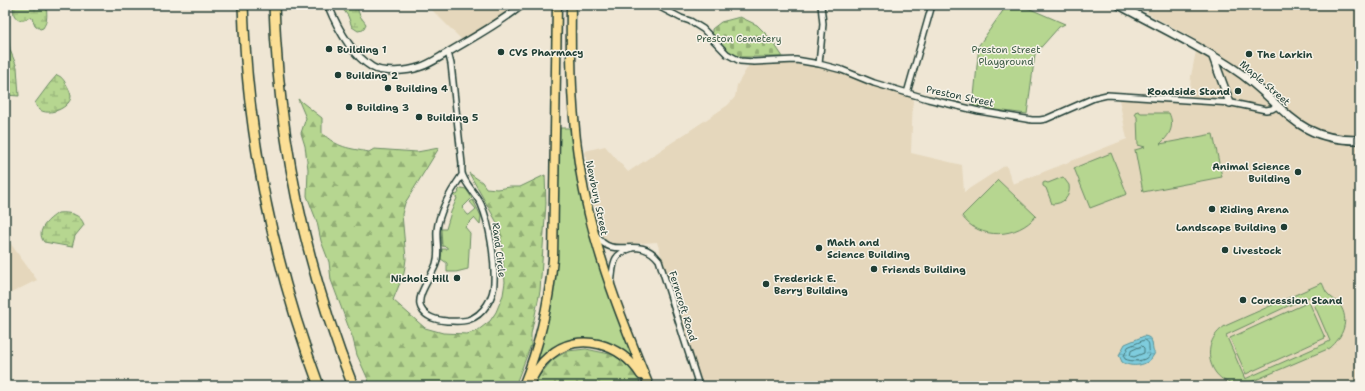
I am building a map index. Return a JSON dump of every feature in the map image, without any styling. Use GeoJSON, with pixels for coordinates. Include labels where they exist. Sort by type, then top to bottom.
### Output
{"type":"FeatureCollection","features":[{"type":"Feature","properties":{"kind":"highway"},"geometry":{"type":"LineString","coordinates":[[243,5],[245,57],[249,97],[264,196],[286,288],[319,386]]}},
{"type":"Feature","properties":{"kind":"highway"},"geometry":{"type":"LineString","coordinates":[[274,5],[281,100],[288,151],[299,209],[324,304],[353,386]]}},
{"type":"Feature","properties":{"kind":"main road","name":"Newbury Street"},"geometry":{"type":"LineString","coordinates":[[571,5],[572,96],[574,121],[582,177],[592,228],[611,287],[648,386]]}},
{"type":"Feature","properties":{"kind":"main road","name":"Maple Street"},"geometry":{"type":"LineString","coordinates":[[1119,5],[1247,77],[1297,123],[1313,132],[1334,138],[1360,140]]}},
{"type":"Feature","properties":{"kind":"main road"},"geometry":{"type":"LineString","coordinates":[[523,386],[534,357],[542,324],[550,287],[553,258],[556,7]]}},
{"type":"Feature","properties":{"kind":"main road"},"geometry":{"type":"LineString","coordinates":[[1213,57],[1230,103]]}},
{"type":"Feature","properties":{"kind":"main road"},"geometry":{"type":"LineString","coordinates":[[527,386],[539,366],[549,356],[563,347],[579,342],[586,342],[602,344],[624,356],[639,371],[648,386]]}},
{"type":"Feature","properties":{"kind":"street"},"geometry":{"type":"LineString","coordinates":[[328,5],[334,20],[361,59],[373,68],[394,71],[413,69],[435,60],[500,21],[522,5]]}},
{"type":"Feature","properties":{"kind":"street","name":"Preston Street"},"geometry":{"type":"LineString","coordinates":[[656,5],[690,21],[703,29],[727,54],[740,61],[754,62],[796,60],[819,64],[842,70],[874,83],[928,99],[979,110],[1040,120],[1107,94],[1230,103],[1266,110],[1277,106]]}},
{"type":"Feature","properties":{"kind":"street"},"geometry":{"type":"LineString","coordinates":[[819,64],[823,24],[821,5]]}},
{"type":"Feature","properties":{"kind":"street"},"geometry":{"type":"LineString","coordinates":[[907,93],[932,5]]}},
{"type":"Feature","properties":{"kind":"street","name":"Rand Circle"},"geometry":{"type":"LineString","coordinates":[[448,52],[451,64],[462,175],[480,202],[485,214],[491,244],[494,287],[488,303],[477,316],[461,321],[442,321],[427,316],[421,307],[420,301],[421,294],[432,275],[437,262],[437,232],[440,219],[448,198],[462,175]]}},
{"type":"Feature","properties":{"kind":"street","name":"Ferncroft Road"},"geometry":{"type":"LineString","coordinates":[[592,228],[601,242],[611,248],[634,247],[645,249],[651,252],[659,260],[699,386]]}},
{"type":"Feature","properties":{"kind":"street"},"geometry":{"type":"LineString","coordinates":[[611,287],[613,265],[616,258],[623,251],[634,247]]}},
{"type":"Feature","properties":{"kind":"shaded area"},"geometry":{"type":"Polygon","coordinates":[[[427,5],[513,5],[496,20],[484,26],[463,41],[427,5]]]}},
{"type":"Feature","properties":{"kind":"shaded area"},"geometry":{"type":"Polygon","coordinates":[[[1151,5],[1360,5],[1360,386],[702,386],[657,242],[611,245],[606,243],[603,239],[592,196],[585,151],[605,146],[628,172],[728,105],[735,97],[737,85],[749,65],[798,62],[834,70],[913,97],[911,153],[962,165],[964,192],[1006,165],[1013,184],[1127,139],[1119,99],[1189,104],[1191,76],[1198,41],[1147,13],[1151,5]]]}},
{"type":"Feature","properties":{"kind":"shaded area"},"geometry":{"type":"Polygon","coordinates":[[[5,236],[37,280],[5,296],[5,236]]]}},
{"type":"Feature","properties":{"kind":"green space"},"geometry":{"type":"Polygon","coordinates":[[[5,5],[46,5],[46,23],[43,28],[40,29],[35,25],[32,18],[30,17],[19,20],[14,15],[13,7],[10,6],[6,9],[9,22],[8,31],[10,50],[17,67],[19,96],[5,95],[5,5]]]}},
{"type":"Feature","properties":{"kind":"green space"},"geometry":{"type":"Polygon","coordinates":[[[340,5],[356,5],[360,16],[366,24],[363,30],[358,31],[352,27],[348,16],[340,5]]]}},
{"type":"Feature","properties":{"kind":"green space","name":"Preston Street Playground"},"geometry":{"type":"Polygon","coordinates":[[[1007,5],[1021,5],[1065,24],[1059,27],[1035,54],[1027,114],[973,107],[979,45],[1007,5]]]}},
{"type":"Feature","properties":{"kind":"green space","name":"Preston Cemetery"},"geometry":{"type":"Polygon","coordinates":[[[740,17],[757,25],[771,39],[783,57],[728,57],[712,36],[712,29],[721,22],[740,17]]]}},
{"type":"Feature","properties":{"kind":"green space"},"geometry":{"type":"Polygon","coordinates":[[[57,75],[62,78],[68,88],[71,96],[70,101],[61,109],[49,112],[43,111],[38,108],[35,103],[57,75]]]}},
{"type":"Feature","properties":{"kind":"green space"},"geometry":{"type":"Polygon","coordinates":[[[298,99],[322,118],[322,133],[338,145],[369,152],[374,149],[417,152],[439,148],[405,203],[402,214],[406,259],[404,273],[393,300],[425,328],[443,333],[467,334],[477,331],[490,321],[496,312],[503,295],[505,282],[500,229],[469,173],[482,182],[486,188],[497,189],[520,187],[545,175],[546,203],[540,291],[531,334],[531,345],[515,386],[371,386],[357,355],[353,339],[331,280],[329,262],[321,241],[317,222],[307,196],[308,169],[305,146],[301,133],[306,118],[298,99]]]}},
{"type":"Feature","properties":{"kind":"green space"},"geometry":{"type":"Polygon","coordinates":[[[1138,111],[1141,113],[1169,113],[1172,122],[1169,134],[1160,144],[1213,134],[1222,177],[1143,192],[1135,150],[1145,147],[1138,145],[1137,117],[1135,112],[1138,111]]]}},
{"type":"Feature","properties":{"kind":"green space"},"geometry":{"type":"Polygon","coordinates":[[[560,128],[570,128],[578,181],[594,249],[632,355],[631,356],[615,346],[597,340],[584,340],[568,347],[535,367],[543,338],[556,271],[560,128]]]}},
{"type":"Feature","properties":{"kind":"green space"},"geometry":{"type":"Polygon","coordinates":[[[1111,153],[1127,194],[1090,208],[1074,168],[1111,153]]]}},
{"type":"Feature","properties":{"kind":"green space"},"geometry":{"type":"Polygon","coordinates":[[[1063,177],[1069,185],[1069,193],[1060,203],[1052,204],[1043,183],[1048,183],[1063,177]]]}},
{"type":"Feature","properties":{"kind":"green space"},"geometry":{"type":"Polygon","coordinates":[[[998,180],[1036,216],[1019,229],[999,234],[978,230],[969,224],[962,216],[998,180]]]}},
{"type":"Feature","properties":{"kind":"green space"},"geometry":{"type":"Polygon","coordinates":[[[461,188],[466,189],[472,198],[462,208],[469,215],[476,209],[470,202],[473,200],[481,216],[480,225],[474,218],[465,227],[470,233],[468,269],[456,272],[447,272],[447,263],[441,259],[442,249],[447,249],[447,247],[442,246],[441,229],[446,229],[457,198],[453,195],[457,195],[461,188]]]}},
{"type":"Feature","properties":{"kind":"green space"},"geometry":{"type":"Polygon","coordinates":[[[58,213],[74,214],[80,218],[84,225],[75,236],[72,247],[44,242],[42,238],[41,233],[44,225],[58,213]]]}},
{"type":"Feature","properties":{"kind":"green space"},"geometry":{"type":"Polygon","coordinates":[[[1322,283],[1327,293],[1340,305],[1345,322],[1342,334],[1330,348],[1244,385],[1232,384],[1222,379],[1215,372],[1211,363],[1209,353],[1211,343],[1216,334],[1225,326],[1322,283]],[[1311,297],[1303,299],[1226,335],[1245,379],[1330,341],[1311,297]]]}},
{"type":"Feature","properties":{"kind":"green space"},"geometry":{"type":"Polygon","coordinates":[[[1309,302],[1325,338],[1246,374],[1230,338],[1309,302]]]}},
{"type":"Feature","properties":{"kind":"green space"},"geometry":{"type":"Polygon","coordinates":[[[586,349],[614,355],[633,370],[642,386],[531,386],[553,359],[568,351],[586,349]]]}},
{"type":"Feature","properties":{"kind":"water"},"geometry":{"type":"Polygon","coordinates":[[[1144,336],[1151,339],[1155,353],[1151,359],[1139,365],[1130,365],[1122,362],[1119,355],[1125,344],[1144,336]]]}},
{"type":"Feature","properties":{"kind":"place","name":"Building 1"},"geometry":{"type":"Point","coordinates":[329,49]}},
{"type":"Feature","properties":{"kind":"place","name":"CVS Pharmacy"},"geometry":{"type":"Point","coordinates":[501,52]}},
{"type":"Feature","properties":{"kind":"place","name":"The Larkin"},"geometry":{"type":"Point","coordinates":[1249,54]}},
{"type":"Feature","properties":{"kind":"place","name":"Building 2"},"geometry":{"type":"Point","coordinates":[338,75]}},
{"type":"Feature","properties":{"kind":"place","name":"Building 4"},"geometry":{"type":"Point","coordinates":[388,88]}},
{"type":"Feature","properties":{"kind":"place","name":"Roadside Stand"},"geometry":{"type":"Point","coordinates":[1238,91]}},
{"type":"Feature","properties":{"kind":"place","name":"Building 3"},"geometry":{"type":"Point","coordinates":[349,107]}},
{"type":"Feature","properties":{"kind":"place","name":"Building 5"},"geometry":{"type":"Point","coordinates":[419,117]}},
{"type":"Feature","properties":{"kind":"place","name":"Animal Science Building"},"geometry":{"type":"Point","coordinates":[1298,172]}},
{"type":"Feature","properties":{"kind":"place","name":"Riding Arena"},"geometry":{"type":"Point","coordinates":[1212,209]}},
{"type":"Feature","properties":{"kind":"place","name":"Landscape Building"},"geometry":{"type":"Point","coordinates":[1284,227]}},
{"type":"Feature","properties":{"kind":"place","name":"Math and Science Building"},"geometry":{"type":"Point","coordinates":[819,248]}},
{"type":"Feature","properties":{"kind":"place","name":"Livestock"},"geometry":{"type":"Point","coordinates":[1225,250]}},
{"type":"Feature","properties":{"kind":"place","name":"Friends Building"},"geometry":{"type":"Point","coordinates":[874,269]}},
{"type":"Feature","properties":{"kind":"place","name":"Nichols Hill"},"geometry":{"type":"Point","coordinates":[457,278]}},
{"type":"Feature","properties":{"kind":"place","name":"Frederick E. Berry Building"},"geometry":{"type":"Point","coordinates":[766,284]}},
{"type":"Feature","properties":{"kind":"place","name":"Concession Stand"},"geometry":{"type":"Point","coordinates":[1243,300]}}]}
